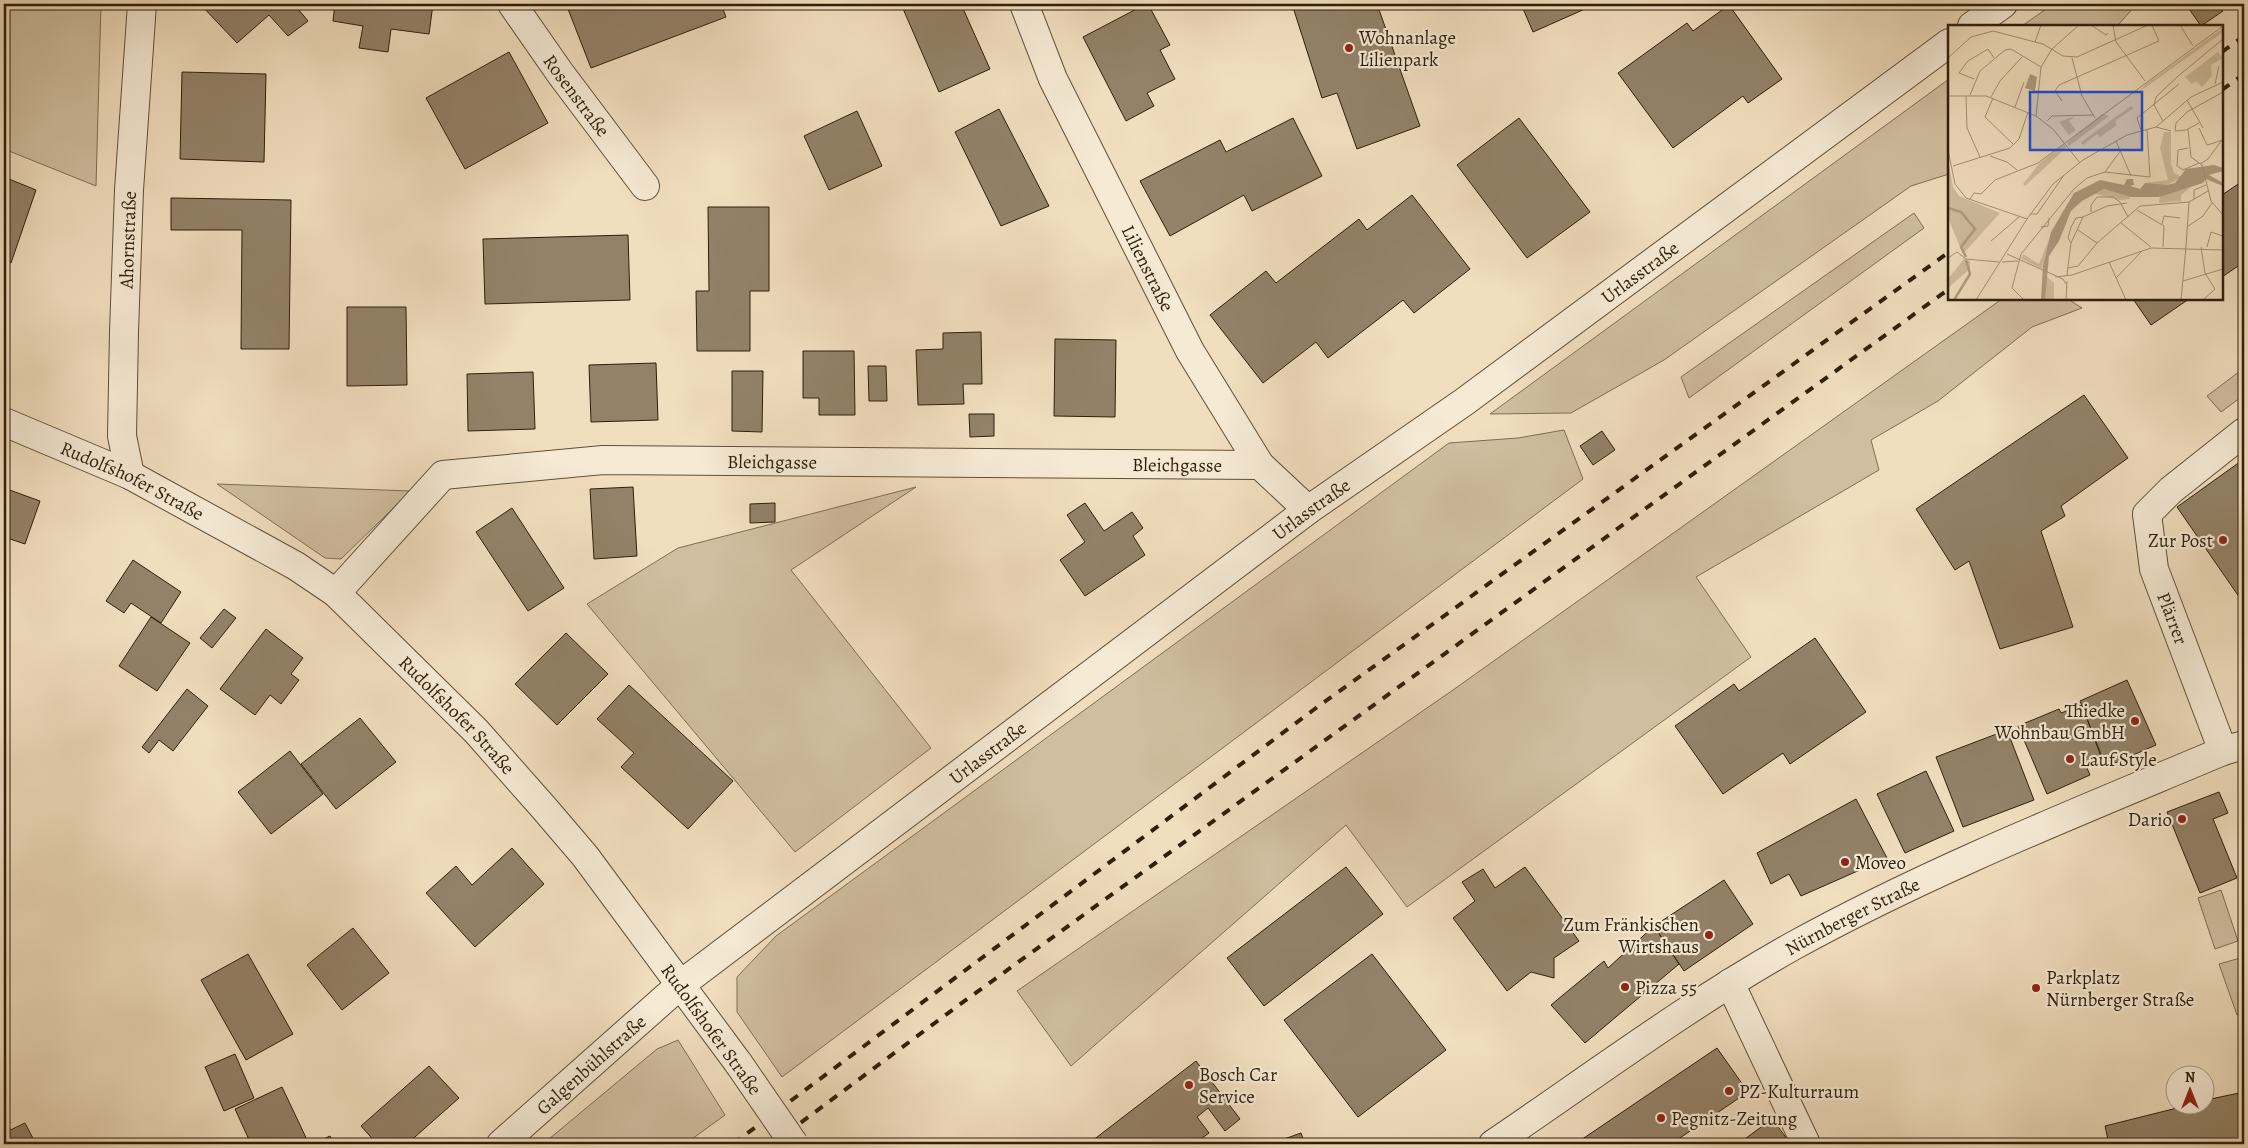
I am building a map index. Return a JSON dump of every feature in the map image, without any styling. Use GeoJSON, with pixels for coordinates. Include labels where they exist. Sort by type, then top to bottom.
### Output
{"type":"FeatureCollection","features":[{"type":"Feature","properties":{"kind":"street","name":"Ahornstraße"},"geometry":{"type":"LineString","coordinates":[[130,475],[122,436],[124,332],[129,190],[142,4]]}},
{"type":"Feature","properties":{"kind":"street","name":"Rosenstraße"},"geometry":{"type":"LineString","coordinates":[[512,4],[645,186]]}},
{"type":"Feature","properties":{"kind":"street","name":"Lilienstraße"},"geometry":{"type":"LineString","coordinates":[[1024,4],[1053,79],[1190,351],[1260,465],[1308,510]]}},
{"type":"Feature","properties":{"kind":"street"},"geometry":{"type":"LineString","coordinates":[[1973,25],[2003,4]]}},
{"type":"Feature","properties":{"kind":"street","name":"Urlasstraße"},"geometry":{"type":"LineString","coordinates":[[680,985],[1308,510],[1464,402],[1948,44]]}},
{"type":"Feature","properties":{"kind":"street","name":"Rudolfshofer Straße"},"geometry":{"type":"LineString","coordinates":[[4,422],[130,475],[296,566],[336,593],[476,731],[585,856],[738,1064],[794,1144]]}},
{"type":"Feature","properties":{"kind":"street","name":"Plärrer"},"geometry":{"type":"LineString","coordinates":[[2234,748],[2154,569],[2147,514],[2171,490],[2244,432]]}},
{"type":"Feature","properties":{"kind":"street","name":"Bleichgasse"},"geometry":{"type":"LineString","coordinates":[[336,593],[443,475],[602,460],[1260,465]]}},
{"type":"Feature","properties":{"kind":"street","name":"Nürnberger Straße"},"geometry":{"type":"LineString","coordinates":[[1493,1144],[1730,983],[1794,946],[1949,866],[2234,748]]}},
{"type":"Feature","properties":{"kind":"street"},"geometry":{"type":"LineString","coordinates":[[1730,983],[1806,1144]]}},
{"type":"Feature","properties":{"kind":"street","name":"Galgenbühlstraße"},"geometry":{"type":"LineString","coordinates":[[500,1144],[680,985]]}},
{"type":"Feature","properties":{"kind":"shaded area"},"geometry":{"type":"Polygon","coordinates":[[[4,4],[101,4],[96,186],[4,149],[4,4]]]}},
{"type":"Feature","properties":{"kind":"shaded area"},"geometry":{"type":"Polygon","coordinates":[[[2053,4],[2137,4],[2118,25],[2023,25],[2053,4]]]}},
{"type":"Feature","properties":{"kind":"shaded area"},"geometry":{"type":"Polygon","coordinates":[[[1948,80],[1948,174],[1911,186],[1664,360],[1571,413],[1490,414],[1948,80]]]}},
{"type":"Feature","properties":{"kind":"shaded area"},"geometry":{"type":"Polygon","coordinates":[[[1914,213],[1924,228],[1689,398],[1681,377],[1914,213]]]}},
{"type":"Feature","properties":{"kind":"shaded area"},"geometry":{"type":"Polygon","coordinates":[[[2001,300],[2070,300],[2082,308],[2032,327],[1938,401],[1871,440],[1879,470],[1696,577],[1751,657],[1407,907],[1346,825],[1071,1066],[1017,991],[1453,690],[2001,300]]]}},
{"type":"Feature","properties":{"kind":"shaded area"},"geometry":{"type":"Polygon","coordinates":[[[2244,368],[2244,395],[2221,412],[2207,396],[2244,368]]]}},
{"type":"Feature","properties":{"kind":"shaded area"},"geometry":{"type":"Polygon","coordinates":[[[1564,430],[1583,479],[782,1077],[737,1012],[737,977],[776,936],[1449,443],[1518,438],[1564,430]]]}},
{"type":"Feature","properties":{"kind":"shaded area"},"geometry":{"type":"Polygon","coordinates":[[[217,484],[411,491],[341,559],[325,558],[217,484]]]}},
{"type":"Feature","properties":{"kind":"shaded area"},"geometry":{"type":"Polygon","coordinates":[[[916,487],[791,570],[931,748],[795,852],[587,604],[678,548],[916,487]]]}},
{"type":"Feature","properties":{"kind":"shaded area"},"geometry":{"type":"Polygon","coordinates":[[[2221,890],[2238,941],[2215,949],[2198,898],[2221,890]]]}},
{"type":"Feature","properties":{"kind":"shaded area"},"geometry":{"type":"Polygon","coordinates":[[[2244,957],[2244,1013],[2237,1015],[2219,964],[2244,957]]]}},
{"type":"Feature","properties":{"kind":"shaded area"},"geometry":{"type":"Polygon","coordinates":[[[678,1040],[725,1115],[685,1144],[543,1144],[657,1049],[678,1040]]]}},
{"type":"Feature","properties":{"kind":"building"},"geometry":{"type":"Polygon","coordinates":[[[200,4],[294,4],[308,21],[288,36],[269,15],[237,43],[200,4]]]}},
{"type":"Feature","properties":{"kind":"building"},"geometry":{"type":"Polygon","coordinates":[[[335,4],[433,4],[429,34],[391,29],[388,52],[359,48],[363,26],[333,21],[335,4]]]}},
{"type":"Feature","properties":{"kind":"building"},"geometry":{"type":"Polygon","coordinates":[[[566,4],[721,4],[726,17],[591,68],[566,4]]]}},
{"type":"Feature","properties":{"kind":"building"},"geometry":{"type":"Polygon","coordinates":[[[901,4],[961,4],[990,69],[939,92],[901,4]]]}},
{"type":"Feature","properties":{"kind":"building"},"geometry":{"type":"Polygon","coordinates":[[[1148,4],[1170,45],[1160,50],[1175,79],[1147,93],[1154,106],[1126,121],[1083,37],[1148,4]]]}},
{"type":"Feature","properties":{"kind":"building","name":"Wohnanlage Lilienpark"},"geometry":{"type":"Polygon","coordinates":[[[1292,4],[1377,4],[1420,126],[1357,149],[1337,93],[1322,98],[1292,4]]]}},
{"type":"Feature","properties":{"kind":"building"},"geometry":{"type":"Polygon","coordinates":[[[1521,4],[1593,4],[1594,5],[1533,32],[1521,4]]]}},
{"type":"Feature","properties":{"kind":"building"},"geometry":{"type":"Polygon","coordinates":[[[2190,4],[2218,4],[2223,11],[2200,25],[2187,6],[2190,4]]]}},
{"type":"Feature","properties":{"kind":"building"},"geometry":{"type":"Polygon","coordinates":[[[1729,5],[1782,79],[1748,103],[1743,96],[1673,148],[1618,73],[1687,23],[1693,31],[1729,5]]]}},
{"type":"Feature","properties":{"kind":"building"},"geometry":{"type":"Polygon","coordinates":[[[509,52],[548,123],[465,169],[426,98],[509,52]]]}},
{"type":"Feature","properties":{"kind":"building"},"geometry":{"type":"Polygon","coordinates":[[[182,72],[266,74],[264,162],[180,159],[182,72]]]}},
{"type":"Feature","properties":{"kind":"building"},"geometry":{"type":"Polygon","coordinates":[[[999,109],[1049,206],[1001,226],[955,132],[999,109]]]}},
{"type":"Feature","properties":{"kind":"building"},"geometry":{"type":"Polygon","coordinates":[[[857,111],[882,166],[829,190],[804,136],[857,111]]]}},
{"type":"Feature","properties":{"kind":"building"},"geometry":{"type":"Polygon","coordinates":[[[1293,118],[1322,176],[1252,211],[1244,195],[1170,236],[1140,181],[1220,140],[1226,152],[1293,118]]]}},
{"type":"Feature","properties":{"kind":"building"},"geometry":{"type":"Polygon","coordinates":[[[1519,118],[1590,212],[1527,258],[1457,165],[1519,118]]]}},
{"type":"Feature","properties":{"kind":"building"},"geometry":{"type":"Polygon","coordinates":[[[4,177],[36,190],[11,263],[4,260],[4,177]]]}},
{"type":"Feature","properties":{"kind":"building"},"geometry":{"type":"Polygon","coordinates":[[[2244,180],[2244,262],[2223,276],[2223,194],[2244,180]]]}},
{"type":"Feature","properties":{"kind":"building"},"geometry":{"type":"Polygon","coordinates":[[[1412,195],[1470,269],[1414,313],[1403,300],[1328,358],[1316,342],[1263,383],[1210,315],[1266,271],[1276,283],[1359,219],[1367,230],[1412,195]]]}},
{"type":"Feature","properties":{"kind":"building"},"geometry":{"type":"Polygon","coordinates":[[[171,198],[291,200],[289,349],[241,349],[242,230],[171,230],[171,198]]]}},
{"type":"Feature","properties":{"kind":"building"},"geometry":{"type":"Polygon","coordinates":[[[708,207],[769,207],[769,291],[750,291],[750,351],[697,351],[696,291],[709,291],[708,207]]]}},
{"type":"Feature","properties":{"kind":"building"},"geometry":{"type":"Polygon","coordinates":[[[628,235],[630,300],[485,304],[483,239],[628,235]]]}},
{"type":"Feature","properties":{"kind":"building"},"geometry":{"type":"Polygon","coordinates":[[[2134,300],[2188,300],[2151,325],[2134,300]]]}},
{"type":"Feature","properties":{"kind":"building"},"geometry":{"type":"Polygon","coordinates":[[[347,307],[406,307],[407,385],[347,386],[347,307]]]}},
{"type":"Feature","properties":{"kind":"building"},"geometry":{"type":"Polygon","coordinates":[[[981,332],[982,384],[963,384],[964,404],[918,405],[916,350],[943,349],[943,333],[981,332]]]}},
{"type":"Feature","properties":{"kind":"building"},"geometry":{"type":"Polygon","coordinates":[[[1055,339],[1116,340],[1115,417],[1054,416],[1055,339]]]}},
{"type":"Feature","properties":{"kind":"building"},"geometry":{"type":"Polygon","coordinates":[[[803,351],[854,351],[855,415],[819,415],[819,398],[803,398],[803,351]]]}},
{"type":"Feature","properties":{"kind":"building"},"geometry":{"type":"Polygon","coordinates":[[[656,363],[658,420],[591,422],[589,365],[656,363]]]}},
{"type":"Feature","properties":{"kind":"building"},"geometry":{"type":"Polygon","coordinates":[[[868,366],[886,366],[887,401],[869,401],[868,366]]]}},
{"type":"Feature","properties":{"kind":"building"},"geometry":{"type":"Polygon","coordinates":[[[732,371],[763,371],[762,432],[732,431],[732,371]]]}},
{"type":"Feature","properties":{"kind":"building"},"geometry":{"type":"Polygon","coordinates":[[[533,372],[535,429],[468,431],[467,374],[533,372]]]}},
{"type":"Feature","properties":{"kind":"building"},"geometry":{"type":"Polygon","coordinates":[[[2084,395],[2128,458],[2061,506],[2065,516],[2041,531],[2073,627],[2000,649],[1969,561],[1955,570],[1916,509],[2084,395]]]}},
{"type":"Feature","properties":{"kind":"building"},"geometry":{"type":"Polygon","coordinates":[[[969,414],[994,414],[994,436],[970,437],[969,414]]]}},
{"type":"Feature","properties":{"kind":"building"},"geometry":{"type":"Polygon","coordinates":[[[1602,431],[1615,450],[1593,465],[1580,446],[1602,431]]]}},
{"type":"Feature","properties":{"kind":"building","name":"Zur Post"},"geometry":{"type":"Polygon","coordinates":[[[2244,459],[2244,604],[2177,507],[2244,459]]]}},
{"type":"Feature","properties":{"kind":"building"},"geometry":{"type":"Polygon","coordinates":[[[633,487],[637,556],[594,559],[590,489],[633,487]]]}},
{"type":"Feature","properties":{"kind":"building"},"geometry":{"type":"Polygon","coordinates":[[[4,488],[40,501],[25,544],[4,537],[4,488]]]}},
{"type":"Feature","properties":{"kind":"building"},"geometry":{"type":"Polygon","coordinates":[[[775,503],[775,522],[750,523],[750,504],[775,503]]]}},
{"type":"Feature","properties":{"kind":"building"},"geometry":{"type":"Polygon","coordinates":[[[1085,503],[1104,531],[1132,512],[1143,528],[1133,536],[1145,555],[1085,596],[1060,560],[1085,542],[1067,515],[1085,503]]]}},
{"type":"Feature","properties":{"kind":"building"},"geometry":{"type":"Polygon","coordinates":[[[512,508],[564,588],[528,611],[476,532],[512,508]]]}},
{"type":"Feature","properties":{"kind":"building"},"geometry":{"type":"Polygon","coordinates":[[[133,560],[181,592],[161,623],[131,603],[124,613],[106,601],[133,560]]]}},
{"type":"Feature","properties":{"kind":"building"},"geometry":{"type":"Polygon","coordinates":[[[224,609],[236,618],[212,648],[200,638],[224,609]]]}},
{"type":"Feature","properties":{"kind":"building"},"geometry":{"type":"Polygon","coordinates":[[[151,617],[190,643],[157,691],[119,666],[151,617]]]}},
{"type":"Feature","properties":{"kind":"building"},"geometry":{"type":"Polygon","coordinates":[[[266,629],[303,658],[291,674],[299,680],[281,704],[270,695],[255,715],[220,689],[266,629]]]}},
{"type":"Feature","properties":{"kind":"building"},"geometry":{"type":"Polygon","coordinates":[[[566,633],[608,674],[557,725],[515,684],[566,633]]]}},
{"type":"Feature","properties":{"kind":"building"},"geometry":{"type":"Polygon","coordinates":[[[1815,638],[1866,712],[1790,764],[1783,753],[1723,794],[1675,726],[1734,684],[1739,691],[1815,638]]]}},
{"type":"Feature","properties":{"kind":"building"},"geometry":{"type":"Polygon","coordinates":[[[2127,680],[2156,745],[2106,767],[2080,701],[2127,680]]]}},
{"type":"Feature","properties":{"kind":"building"},"geometry":{"type":"Polygon","coordinates":[[[629,685],[733,781],[688,829],[621,767],[634,753],[597,719],[629,685]]]}},
{"type":"Feature","properties":{"kind":"building"},"geometry":{"type":"Polygon","coordinates":[[[187,689],[208,706],[173,751],[159,740],[149,753],[142,747],[187,689]]]}},
{"type":"Feature","properties":{"kind":"building"},"geometry":{"type":"Polygon","coordinates":[[[2082,705],[2103,762],[2087,768],[2090,775],[2047,794],[2018,726],[2059,709],[2061,713],[2082,705]]]}},
{"type":"Feature","properties":{"kind":"building"},"geometry":{"type":"Polygon","coordinates":[[[360,718],[396,762],[336,809],[301,764],[360,718]]]}},
{"type":"Feature","properties":{"kind":"building"},"geometry":{"type":"Polygon","coordinates":[[[2007,730],[2034,800],[1963,827],[1936,757],[2007,730]]]}},
{"type":"Feature","properties":{"kind":"building"},"geometry":{"type":"Polygon","coordinates":[[[290,751],[323,794],[271,834],[238,792],[290,751]]]}},
{"type":"Feature","properties":{"kind":"building"},"geometry":{"type":"Polygon","coordinates":[[[1926,771],[1954,831],[1905,853],[1877,794],[1926,771]]]}},
{"type":"Feature","properties":{"kind":"building"},"geometry":{"type":"Polygon","coordinates":[[[2219,792],[2228,813],[2213,819],[2237,878],[2200,893],[2167,812],[2219,792]]]}},
{"type":"Feature","properties":{"kind":"building"},"geometry":{"type":"Polygon","coordinates":[[[1856,799],[1887,858],[1801,896],[1789,874],[1771,884],[1757,853],[1856,799]]]}},
{"type":"Feature","properties":{"kind":"building"},"geometry":{"type":"Polygon","coordinates":[[[512,848],[544,884],[475,947],[426,893],[456,866],[472,885],[512,848]]]}},
{"type":"Feature","properties":{"kind":"building"},"geometry":{"type":"Polygon","coordinates":[[[1346,867],[1383,914],[1264,1006],[1227,958],[1346,867]]]}},
{"type":"Feature","properties":{"kind":"building"},"geometry":{"type":"Polygon","coordinates":[[[1525,867],[1579,941],[1554,958],[1554,978],[1531,972],[1507,991],[1453,918],[1475,901],[1462,882],[1483,869],[1495,888],[1525,867]]]}},
{"type":"Feature","properties":{"kind":"building"},"geometry":{"type":"Polygon","coordinates":[[[1724,880],[1753,924],[1684,971],[1654,926],[1724,880]]]}},
{"type":"Feature","properties":{"kind":"building"},"geometry":{"type":"Polygon","coordinates":[[[1654,926],[1679,964],[1585,1043],[1551,1005],[1604,961],[1608,968],[1654,926]]]}},
{"type":"Feature","properties":{"kind":"building"},"geometry":{"type":"Polygon","coordinates":[[[353,928],[389,973],[342,1010],[307,965],[353,928]]]}},
{"type":"Feature","properties":{"kind":"building"},"geometry":{"type":"Polygon","coordinates":[[[248,954],[293,1034],[246,1060],[201,980],[248,954]]]}},
{"type":"Feature","properties":{"kind":"building"},"geometry":{"type":"Polygon","coordinates":[[[1372,954],[1446,1050],[1358,1117],[1284,1020],[1372,954]]]}},
{"type":"Feature","properties":{"kind":"building","name":"Pegnitz-Zeitung"},"geometry":{"type":"Polygon","coordinates":[[[1717,1048],[1748,1092],[1671,1144],[1575,1144],[1717,1048]]]}},
{"type":"Feature","properties":{"kind":"building"},"geometry":{"type":"Polygon","coordinates":[[[235,1054],[254,1098],[224,1111],[205,1067],[235,1054]]]}},
{"type":"Feature","properties":{"kind":"building","name":"Bosch Car Service"},"geometry":{"type":"Polygon","coordinates":[[[1196,1061],[1240,1119],[1225,1131],[1208,1108],[1197,1117],[1209,1133],[1194,1144],[1088,1144],[1196,1061]]]}},
{"type":"Feature","properties":{"kind":"building"},"geometry":{"type":"Polygon","coordinates":[[[429,1066],[459,1098],[407,1144],[377,1144],[361,1126],[429,1066]]]}},
{"type":"Feature","properties":{"kind":"building"},"geometry":{"type":"Polygon","coordinates":[[[282,1087],[309,1144],[251,1144],[235,1109],[282,1087]]]}},
{"type":"Feature","properties":{"kind":"building"},"geometry":{"type":"Polygon","coordinates":[[[2244,1092],[2244,1131],[2239,1131],[2241,1140],[2226,1144],[2109,1144],[2105,1126],[2166,1111],[2166,1116],[2216,1116],[2216,1098],[2244,1092]]]}},
{"type":"Feature","properties":{"kind":"building"},"geometry":{"type":"Polygon","coordinates":[[[1772,1119],[1791,1144],[1738,1144],[1772,1119]]]}},
{"type":"Feature","properties":{"kind":"building"},"geometry":{"type":"Polygon","coordinates":[[[25,1123],[36,1144],[4,1144],[4,1133],[25,1123]]]}},
{"type":"Feature","properties":{"kind":"building"},"geometry":{"type":"Polygon","coordinates":[[[1301,1133],[1305,1144],[1270,1144],[1301,1133]]]}},
{"type":"Feature","properties":{"kind":"building"},"geometry":{"type":"Polygon","coordinates":[[[330,1136],[334,1144],[313,1144],[330,1136]]]}},
{"type":"Feature","properties":{"kind":"railway"},"geometry":{"type":"LineString","coordinates":[[2223,51],[2244,36]]}},
{"type":"Feature","properties":{"kind":"railway"},"geometry":{"type":"LineString","coordinates":[[2223,89],[2244,74]]}},
{"type":"Feature","properties":{"kind":"railway"},"geometry":{"type":"LineString","coordinates":[[733,1144],[1312,711],[1948,253]]}},
{"type":"Feature","properties":{"kind":"railway"},"geometry":{"type":"LineString","coordinates":[[772,1144],[959,1005],[1948,290]]}},
{"type":"Feature","properties":{"kind":"place","name":"Wohnanlage Lilienpark"},"geometry":{"type":"Point","coordinates":[1349,48]}},
{"type":"Feature","properties":{"kind":"place","name":"Zur Post"},"geometry":{"type":"Point","coordinates":[2223,540]}},
{"type":"Feature","properties":{"kind":"place","name":"Thiedke Wohnbau GmbH"},"geometry":{"type":"Point","coordinates":[2135,721]}},
{"type":"Feature","properties":{"kind":"place","name":"Lauf Style"},"geometry":{"type":"Point","coordinates":[2070,759]}},
{"type":"Feature","properties":{"kind":"place","name":"Dario"},"geometry":{"type":"Point","coordinates":[2182,819]}},
{"type":"Feature","properties":{"kind":"place","name":"Moveo"},"geometry":{"type":"Point","coordinates":[1845,862]}},
{"type":"Feature","properties":{"kind":"place","name":"Zum Fränkischen Wirtshaus"},"geometry":{"type":"Point","coordinates":[1709,935]}},
{"type":"Feature","properties":{"kind":"place","name":"Pizza 55"},"geometry":{"type":"Point","coordinates":[1625,987]}},
{"type":"Feature","properties":{"kind":"place","name":"Parkplatz Nürnberger Straße"},"geometry":{"type":"Point","coordinates":[2036,988]}},
{"type":"Feature","properties":{"kind":"place","name":"Bosch Car Service"},"geometry":{"type":"Point","coordinates":[1189,1085]}},
{"type":"Feature","properties":{"kind":"place","name":"PZ-Kulturraum"},"geometry":{"type":"Point","coordinates":[1729,1091]}},
{"type":"Feature","properties":{"kind":"place","name":"Pegnitz-Zeitung"},"geometry":{"type":"Point","coordinates":[1661,1118]}}]}
